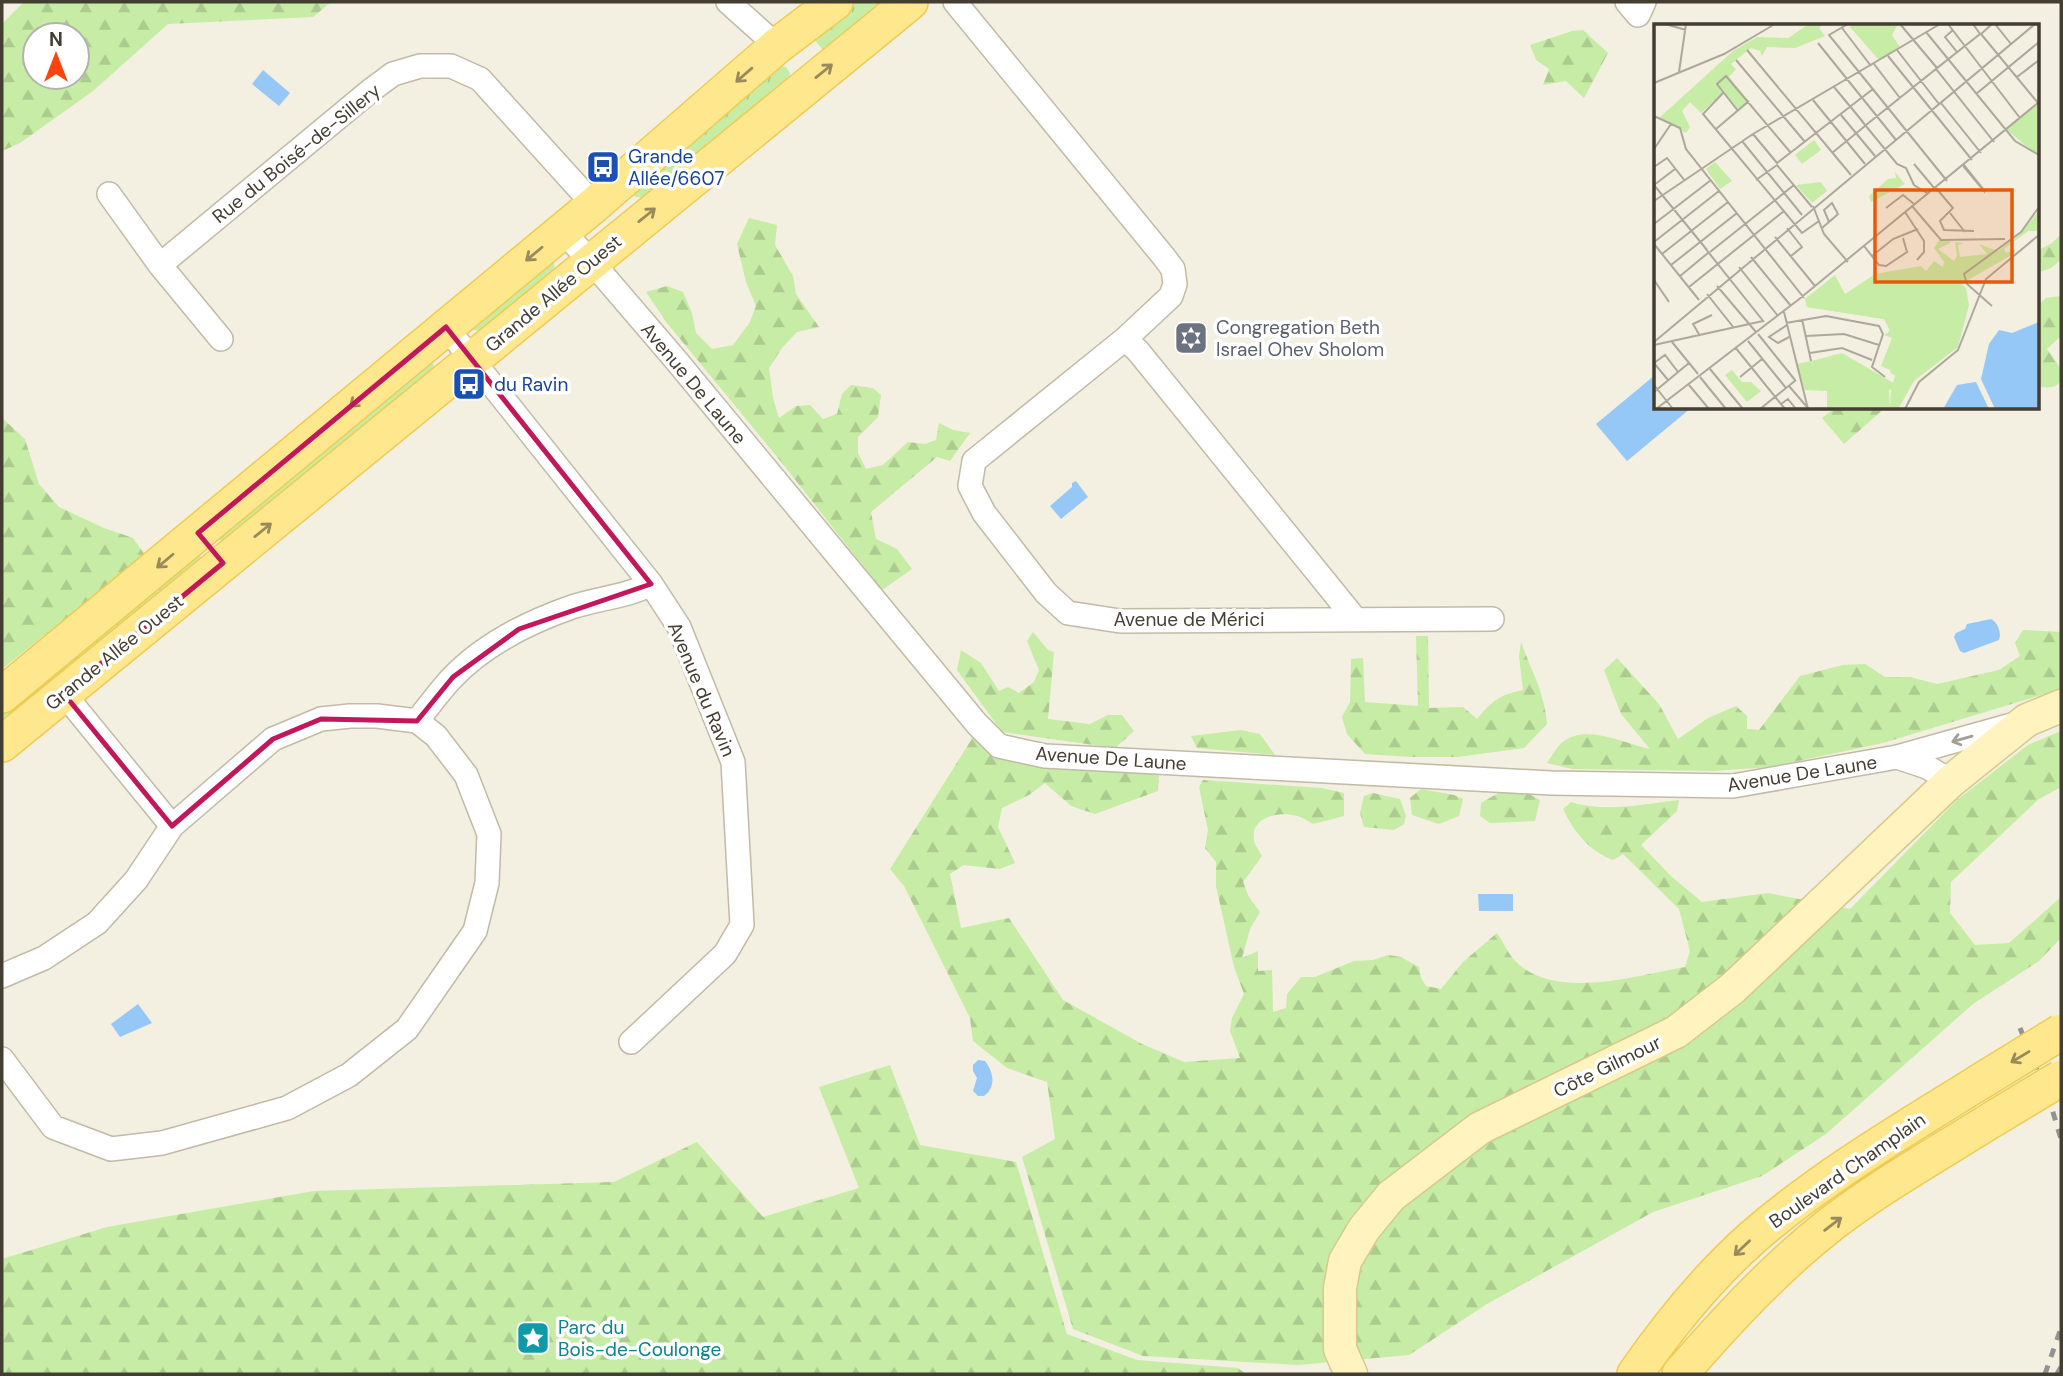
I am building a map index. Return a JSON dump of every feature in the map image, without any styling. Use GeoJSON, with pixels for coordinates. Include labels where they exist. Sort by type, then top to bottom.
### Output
{"type":"FeatureCollection","features":[{"type":"Feature","properties":{"kind":"main road","name":"Grande Allée Ouest"},"geometry":{"type":"LineString","coordinates":[[2,695],[594,205],[777,46],[835,2]]}},
{"type":"Feature","properties":{"kind":"main road","name":"Grande Allée Ouest"},"geometry":{"type":"LineString","coordinates":[[2,744],[910,2]]}},
{"type":"Feature","properties":{"kind":"main road"},"geometry":{"type":"LineString","coordinates":[[198,533],[223,563]]}},
{"type":"Feature","properties":{"kind":"main road","name":"Boulevard Champlain"},"geometry":{"type":"LineString","coordinates":[[1635,1374],[1668,1329],[1712,1277],[1752,1238],[1801,1198],[1863,1154],[2061,1032]]}},
{"type":"Feature","properties":{"kind":"main road","name":"Boulevard Champlain"},"geometry":{"type":"LineString","coordinates":[[1680,1374],[1734,1312],[1832,1223],[2061,1078]]}},
{"type":"Feature","properties":{"kind":"street"},"geometry":{"type":"LineString","coordinates":[[729,2],[777,46]]}},
{"type":"Feature","properties":{"kind":"street","name":"Avenue de Mérici"},"geometry":{"type":"LineString","coordinates":[[955,2],[1173,270],[1175,284],[1171,296],[1125,339],[974,461],[970,486],[984,513],[1046,593],[1068,614],[1120,621],[1492,619]]}},
{"type":"Feature","properties":{"kind":"street","name":"Rue du Boisé-de-Sillery"},"geometry":{"type":"LineString","coordinates":[[160,265],[370,91],[393,74],[420,66],[451,66],[480,79],[594,205]]}},
{"type":"Feature","properties":{"kind":"street"},"geometry":{"type":"LineString","coordinates":[[109,194],[160,265],[221,339]]}},
{"type":"Feature","properties":{"kind":"street","name":"Avenue De Laune"},"geometry":{"type":"LineString","coordinates":[[562,231],[591,261],[977,724],[999,746],[1045,757],[1551,783],[1733,786],[1897,757],[2027,720]]}},
{"type":"Feature","properties":{"kind":"street","name":"Avenue du Ravin"},"geometry":{"type":"LineString","coordinates":[[446,327],[651,584],[679,627],[733,762],[742,925],[725,954],[631,1042]]}},
{"type":"Feature","properties":{"kind":"street"},"geometry":{"type":"LineString","coordinates":[[1125,339],[1138,351],[1356,620]]}},
{"type":"Feature","properties":{"kind":"street"},"geometry":{"type":"LineString","coordinates":[[417,721],[453,677],[484,651],[519,629],[573,607],[635,593],[651,584]]}},
{"type":"Feature","properties":{"kind":"street"},"geometry":{"type":"LineString","coordinates":[[64,694],[172,826]]}},
{"type":"Feature","properties":{"kind":"street","name":"Côte Gilmour"},"geometry":{"type":"LineString","coordinates":[[1351,1374],[1340,1349],[1339,1288],[1346,1261],[1364,1229],[1391,1196],[1480,1128],[1676,1032],[1733,988],[1951,781],[2027,720],[2061,706]]}},
{"type":"Feature","properties":{"kind":"street"},"geometry":{"type":"LineString","coordinates":[[2,976],[44,958],[97,923],[136,880],[172,826],[273,739],[321,719],[377,716],[417,721],[436,736],[466,775],[489,834],[487,883],[475,931],[407,1029],[349,1075],[288,1108],[162,1143],[111,1149],[53,1127],[2,1059]]}},
{"type":"Feature","properties":{"kind":"street","name":"Avenue De Laune"},"geometry":{"type":"LineString","coordinates":[[1897,757],[1927,767],[1951,781]]}},
{"type":"Feature","properties":{"kind":"highlighted area"},"geometry":{"type":"Polygon","coordinates":[[[446,327],[651,584],[519,629],[453,677],[417,721],[321,719],[273,739],[172,826],[64,694],[223,563],[198,533],[446,327]]]}},
{"type":"Feature","properties":{"kind":"green space"},"geometry":{"type":"Polygon","coordinates":[[[24,2],[331,2],[313,17],[168,24],[93,91],[20,143],[2,151],[2,24],[24,2]]]}},
{"type":"Feature","properties":{"kind":"green space"},"geometry":{"type":"Polygon","coordinates":[[[853,2],[883,2],[823,50],[812,37],[853,2]]]}},
{"type":"Feature","properties":{"kind":"green space"},"geometry":{"type":"Polygon","coordinates":[[[1583,30],[1608,53],[1584,98],[1566,81],[1543,85],[1549,69],[1536,60],[1530,45],[1583,30]]]}},
{"type":"Feature","properties":{"kind":"green space"},"geometry":{"type":"Polygon","coordinates":[[[780,65],[786,67],[790,73],[789,79],[646,198],[635,197],[632,192],[780,65]]]}},
{"type":"Feature","properties":{"kind":"green space"},"geometry":{"type":"Polygon","coordinates":[[[749,218],[777,225],[775,245],[793,276],[796,294],[819,327],[797,332],[769,368],[779,418],[796,406],[810,405],[823,419],[837,414],[842,394],[851,385],[873,388],[881,395],[878,417],[858,437],[858,453],[866,469],[883,465],[908,442],[925,444],[936,440],[939,423],[953,430],[970,433],[950,461],[937,457],[871,512],[876,539],[897,549],[912,569],[882,590],[667,323],[646,292],[667,286],[683,292],[692,313],[696,333],[712,349],[733,345],[750,322],[756,306],[746,282],[737,244],[749,218]]]}},
{"type":"Feature","properties":{"kind":"green space"},"geometry":{"type":"Polygon","coordinates":[[[2061,234],[2061,260],[2051,268],[2038,273],[2038,250],[2061,234]]]}},
{"type":"Feature","properties":{"kind":"green space"},"geometry":{"type":"Polygon","coordinates":[[[550,258],[555,270],[481,332],[471,329],[470,323],[550,258]]]}},
{"type":"Feature","properties":{"kind":"green space"},"geometry":{"type":"Polygon","coordinates":[[[2061,296],[2061,336],[2047,349],[2061,369],[2061,381],[2053,387],[2038,386],[2038,305],[2046,298],[2061,296]]]}},
{"type":"Feature","properties":{"kind":"green space"},"geometry":{"type":"Polygon","coordinates":[[[432,361],[434,373],[225,543],[216,538],[432,361]]]}},
{"type":"Feature","properties":{"kind":"green space"},"geometry":{"type":"Polygon","coordinates":[[[1832,410],[1883,410],[1844,444],[1822,418],[1832,410]]]}},
{"type":"Feature","properties":{"kind":"green space"},"geometry":{"type":"Polygon","coordinates":[[[2,418],[25,439],[39,484],[59,507],[133,538],[145,555],[2,669],[2,418]]]}},
{"type":"Feature","properties":{"kind":"green space"},"geometry":{"type":"Polygon","coordinates":[[[200,552],[201,563],[2,726],[2,708],[200,552]]]}},
{"type":"Feature","properties":{"kind":"green space"},"geometry":{"type":"Polygon","coordinates":[[[2023,630],[2061,632],[2061,689],[1883,743],[1770,767],[1713,771],[1572,769],[1547,763],[1564,741],[1584,734],[1607,737],[1650,749],[1621,714],[1604,670],[1617,658],[1659,704],[1678,739],[1708,718],[1736,706],[1747,716],[1747,729],[1759,730],[1800,676],[1843,665],[1865,664],[1885,677],[1910,677],[1937,684],[1999,670],[2020,656],[2015,643],[2023,630]]]}},
{"type":"Feature","properties":{"kind":"green space"},"geometry":{"type":"Polygon","coordinates":[[[1033,632],[1048,650],[1054,652],[1048,719],[1090,724],[1108,715],[1122,715],[1134,731],[1115,748],[1002,732],[957,670],[961,650],[981,663],[999,691],[1008,687],[1019,693],[1034,682],[1039,670],[1027,641],[1033,632]]]}},
{"type":"Feature","properties":{"kind":"green space"},"geometry":{"type":"Polygon","coordinates":[[[1416,636],[1428,636],[1429,708],[1463,707],[1477,719],[1497,700],[1523,690],[1519,656],[1521,642],[1541,692],[1547,724],[1524,748],[1457,757],[1365,754],[1347,734],[1342,717],[1350,702],[1351,659],[1363,658],[1365,702],[1418,706],[1416,636]]]}},
{"type":"Feature","properties":{"kind":"green space"},"geometry":{"type":"Polygon","coordinates":[[[1241,730],[1260,734],[1275,755],[1197,748],[1191,736],[1241,730]]]}},
{"type":"Feature","properties":{"kind":"green space"},"geometry":{"type":"Polygon","coordinates":[[[2061,731],[2061,787],[2039,799],[1951,882],[1950,913],[1975,945],[2009,943],[2061,897],[2061,938],[2039,961],[1973,1004],[1826,1134],[1762,1176],[1653,1212],[1487,1304],[1409,1355],[1298,1365],[1143,1356],[1073,1329],[1022,1157],[1055,1139],[1047,1082],[1007,1068],[973,1041],[970,1018],[904,886],[890,869],[975,734],[1159,773],[1158,791],[1095,814],[1071,806],[1045,783],[1029,795],[1002,808],[998,827],[1015,863],[1000,869],[964,865],[950,874],[961,928],[1009,918],[1063,1000],[1142,1044],[1184,1062],[1240,1058],[1230,1031],[1232,1018],[1244,994],[1234,967],[1216,886],[1216,862],[1205,848],[1208,830],[1199,787],[1203,780],[1322,788],[1344,793],[1344,816],[1313,824],[1297,816],[1275,815],[1261,821],[1254,832],[1255,842],[1262,856],[1243,882],[1249,897],[1260,912],[1250,929],[1242,958],[1258,951],[1258,971],[1272,970],[1273,1012],[1286,1008],[1287,994],[1301,977],[1315,977],[1354,961],[1373,960],[1388,955],[1401,957],[1419,967],[1426,986],[1441,989],[1463,962],[1497,933],[1511,956],[1527,971],[1547,979],[1569,983],[1618,980],[1685,967],[1690,951],[1679,909],[1623,854],[1613,860],[1583,840],[1563,809],[1571,802],[1611,807],[1679,800],[1677,811],[1641,845],[1672,877],[1702,902],[1768,893],[1850,909],[1957,800],[2028,745],[2061,731]]]}},
{"type":"Feature","properties":{"kind":"green space"},"geometry":{"type":"Polygon","coordinates":[[[1421,789],[1463,799],[1459,816],[1439,824],[1412,815],[1410,798],[1421,789]]]}},
{"type":"Feature","properties":{"kind":"green space"},"geometry":{"type":"Polygon","coordinates":[[[1502,791],[1527,793],[1540,800],[1535,821],[1490,823],[1480,816],[1481,803],[1502,791]]]}},
{"type":"Feature","properties":{"kind":"green space"},"geometry":{"type":"Polygon","coordinates":[[[1373,793],[1400,799],[1406,816],[1404,824],[1394,830],[1364,827],[1360,813],[1364,796],[1373,793]]]}},
{"type":"Feature","properties":{"kind":"green space"},"geometry":{"type":"Polygon","coordinates":[[[890,1065],[920,1145],[1016,1162],[1067,1334],[1137,1360],[1238,1368],[1246,1374],[2,1374],[2,1259],[107,1227],[314,1191],[614,1182],[697,1142],[763,1217],[859,1188],[819,1087],[890,1065]]]}},
{"type":"Feature","properties":{"kind":"water"},"geometry":{"type":"Polygon","coordinates":[[[263,70],[290,93],[279,106],[252,84],[263,70]]]}},
{"type":"Feature","properties":{"kind":"water"},"geometry":{"type":"Polygon","coordinates":[[[1654,376],[1654,410],[1689,410],[1627,461],[1596,424],[1654,376]]]}},
{"type":"Feature","properties":{"kind":"water"},"geometry":{"type":"Polygon","coordinates":[[[1076,481],[1088,497],[1061,519],[1050,506],[1076,481]]]}},
{"type":"Feature","properties":{"kind":"water"},"geometry":{"type":"Polygon","coordinates":[[[1991,619],[1998,628],[1999,640],[1964,653],[1960,651],[1954,637],[1956,633],[1965,629],[1967,624],[1991,619]]]}},
{"type":"Feature","properties":{"kind":"water"},"geometry":{"type":"Polygon","coordinates":[[[1478,894],[1513,894],[1513,911],[1479,911],[1478,894]]]}},
{"type":"Feature","properties":{"kind":"water"},"geometry":{"type":"Polygon","coordinates":[[[138,1004],[152,1023],[120,1037],[111,1024],[138,1004]]]}},
{"type":"Feature","properties":{"kind":"water"},"geometry":{"type":"Polygon","coordinates":[[[978,1060],[985,1061],[992,1075],[992,1084],[984,1096],[978,1096],[973,1091],[977,1078],[973,1065],[978,1060]]]}},
{"type":"Feature","properties":{"kind":"railway"},"geometry":{"type":"LineString","coordinates":[[2020,1028],[2049,1099],[2061,1139]]}},
{"type":"Feature","properties":{"kind":"railway"},"geometry":{"type":"LineString","coordinates":[[2045,1374],[2061,1328]]}},
{"type":"Feature","properties":{"kind":"railway"},"geometry":{"type":"LineString","coordinates":[[2057,1374],[2061,1367]]}},
{"type":"Feature","properties":{"kind":"place","name":"Grande Allée/6607"},"geometry":{"type":"Point","coordinates":[603,167]}},
{"type":"Feature","properties":{"kind":"place","name":"Congregation Beth Israel Ohev Sholom"},"geometry":{"type":"Point","coordinates":[1191,338]}},
{"type":"Feature","properties":{"kind":"place","name":"du Ravin"},"geometry":{"type":"Point","coordinates":[469,384]}},
{"type":"Feature","properties":{"kind":"place","name":"Parc du Bois-de-Coulonge"},"geometry":{"type":"Point","coordinates":[533,1338]}}]}
